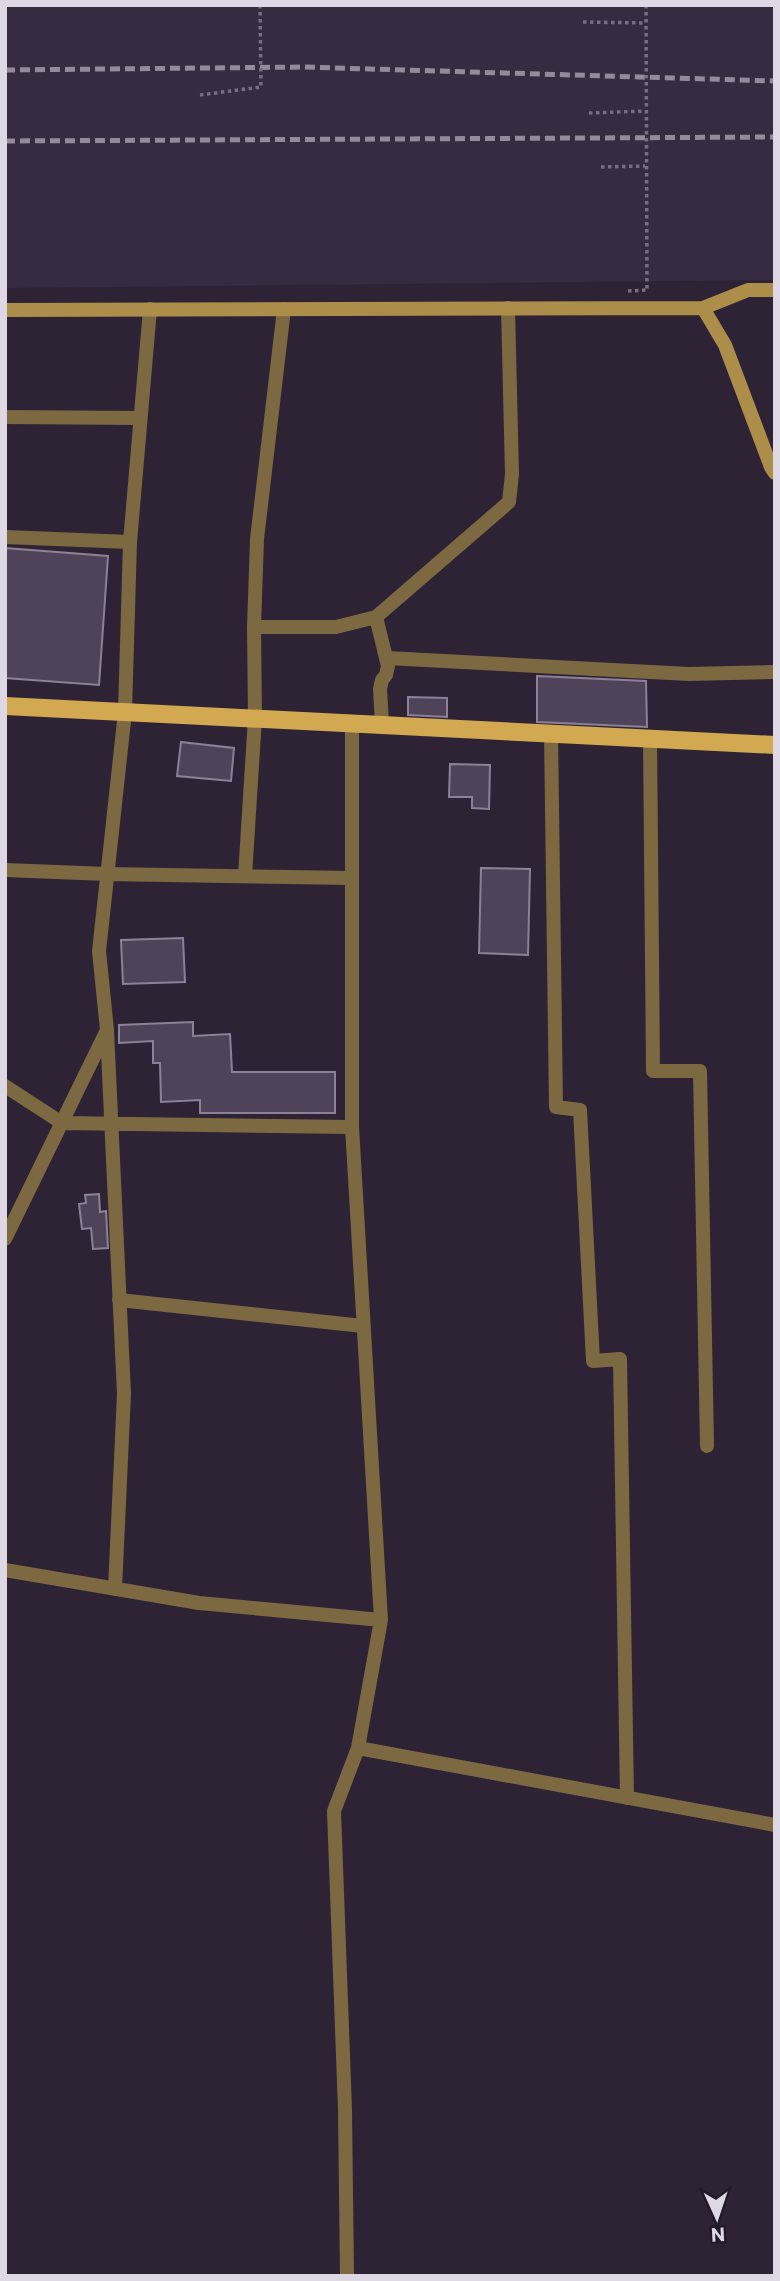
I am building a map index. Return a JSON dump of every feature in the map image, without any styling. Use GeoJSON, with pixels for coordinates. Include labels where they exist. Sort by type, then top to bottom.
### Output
{"type":"FeatureCollection","features":[{"type":"Feature","properties":{"kind":"main road"},"geometry":{"type":"LineString","coordinates":[[5,706],[775,744]]}},
{"type":"Feature","properties":{"kind":"street"},"geometry":{"type":"LineString","coordinates":[[5,310],[703,308],[748,290],[775,290]]}},
{"type":"Feature","properties":{"kind":"street"},"geometry":{"type":"LineString","coordinates":[[254,626],[336,627],[376,617],[509,502],[512,474],[508,308]]}},
{"type":"Feature","properties":{"kind":"street"},"geometry":{"type":"LineString","coordinates":[[703,308],[725,345],[773,469]]}},
{"type":"Feature","properties":{"kind":"street"},"geometry":{"type":"LineString","coordinates":[[115,1588],[124,1394],[107,1030],[99,951],[125,712],[130,542],[150,309]]}},
{"type":"Feature","properties":{"kind":"street"},"geometry":{"type":"LineString","coordinates":[[246,876],[255,718],[257,540],[284,309]]}},
{"type":"Feature","properties":{"kind":"street"},"geometry":{"type":"LineString","coordinates":[[5,417],[140,418]]}},
{"type":"Feature","properties":{"kind":"street"},"geometry":{"type":"LineString","coordinates":[[5,537],[130,542]]}},
{"type":"Feature","properties":{"kind":"street"},"geometry":{"type":"LineString","coordinates":[[376,617],[387,658],[386,675],[380,689],[382,724]]}},
{"type":"Feature","properties":{"kind":"street"},"geometry":{"type":"LineString","coordinates":[[387,658],[689,674],[775,672]]}},
{"type":"Feature","properties":{"kind":"street"},"geometry":{"type":"LineString","coordinates":[[347,2276],[345,2110],[334,1811],[358,1748],[381,1620],[352,1127],[352,723]]}},
{"type":"Feature","properties":{"kind":"street"},"geometry":{"type":"LineString","coordinates":[[551,732],[556,1107],[580,1110],[593,1361],[620,1359],[627,1798]]}},
{"type":"Feature","properties":{"kind":"street"},"geometry":{"type":"LineString","coordinates":[[650,737],[653,1071],[700,1071],[708,1446]]}},
{"type":"Feature","properties":{"kind":"street"},"geometry":{"type":"LineString","coordinates":[[5,870],[351,878]]}},
{"type":"Feature","properties":{"kind":"street"},"geometry":{"type":"LineString","coordinates":[[5,1239],[107,1030]]}},
{"type":"Feature","properties":{"kind":"street"},"geometry":{"type":"LineString","coordinates":[[5,1086],[62,1123],[352,1127]]}},
{"type":"Feature","properties":{"kind":"street"},"geometry":{"type":"LineString","coordinates":[[119,1300],[363,1325]]}},
{"type":"Feature","properties":{"kind":"street"},"geometry":{"type":"LineString","coordinates":[[5,1570],[200,1603],[381,1620]]}},
{"type":"Feature","properties":{"kind":"street"},"geometry":{"type":"LineString","coordinates":[[358,1748],[775,1825]]}},
{"type":"Feature","properties":{"kind":"path"},"geometry":{"type":"LineString","coordinates":[[200,95],[261,87],[260,5]]}},
{"type":"Feature","properties":{"kind":"path"},"geometry":{"type":"LineString","coordinates":[[646,5],[647,290]]}},
{"type":"Feature","properties":{"kind":"path"},"geometry":{"type":"LineString","coordinates":[[583,22],[646,23]]}},
{"type":"Feature","properties":{"kind":"path"},"geometry":{"type":"LineString","coordinates":[[589,113],[645,111]]}},
{"type":"Feature","properties":{"kind":"path"},"geometry":{"type":"LineString","coordinates":[[601,167],[645,166]]}},
{"type":"Feature","properties":{"kind":"shaded area"},"geometry":{"type":"Polygon","coordinates":[[[5,5],[775,5],[775,280],[5,288],[5,5]]]}},
{"type":"Feature","properties":{"kind":"building"},"geometry":{"type":"Polygon","coordinates":[[[5,548],[108,556],[99,685],[5,678],[5,548]]]}},
{"type":"Feature","properties":{"kind":"building"},"geometry":{"type":"Polygon","coordinates":[[[537,676],[646,681],[647,727],[537,722],[537,676]]]}},
{"type":"Feature","properties":{"kind":"building"},"geometry":{"type":"Polygon","coordinates":[[[408,697],[447,698],[447,717],[408,715],[408,697]]]}},
{"type":"Feature","properties":{"kind":"building"},"geometry":{"type":"Polygon","coordinates":[[[181,742],[234,748],[231,781],[177,776],[181,742]]]}},
{"type":"Feature","properties":{"kind":"building"},"geometry":{"type":"Polygon","coordinates":[[[450,764],[490,765],[489,809],[472,808],[472,797],[449,797],[450,764]]]}},
{"type":"Feature","properties":{"kind":"building"},"geometry":{"type":"Polygon","coordinates":[[[481,868],[530,869],[528,955],[479,953],[481,868]]]}},
{"type":"Feature","properties":{"kind":"building"},"geometry":{"type":"Polygon","coordinates":[[[183,938],[185,982],[123,984],[121,940],[183,938]]]}},
{"type":"Feature","properties":{"kind":"building"},"geometry":{"type":"Polygon","coordinates":[[[193,1022],[193,1036],[230,1034],[232,1072],[335,1072],[335,1113],[200,1113],[200,1100],[161,1102],[160,1063],[153,1063],[153,1041],[119,1043],[119,1025],[193,1022]]]}},
{"type":"Feature","properties":{"kind":"building"},"geometry":{"type":"Polygon","coordinates":[[[99,1194],[100,1212],[106,1211],[108,1248],[93,1249],[91,1228],[82,1229],[79,1204],[86,1203],[85,1195],[99,1194]]]}},
{"type":"Feature","properties":{"kind":"railway"},"geometry":{"type":"LineString","coordinates":[[5,70],[303,67],[775,81]]}},
{"type":"Feature","properties":{"kind":"railway"},"geometry":{"type":"LineString","coordinates":[[5,141],[775,137]]}}]}
